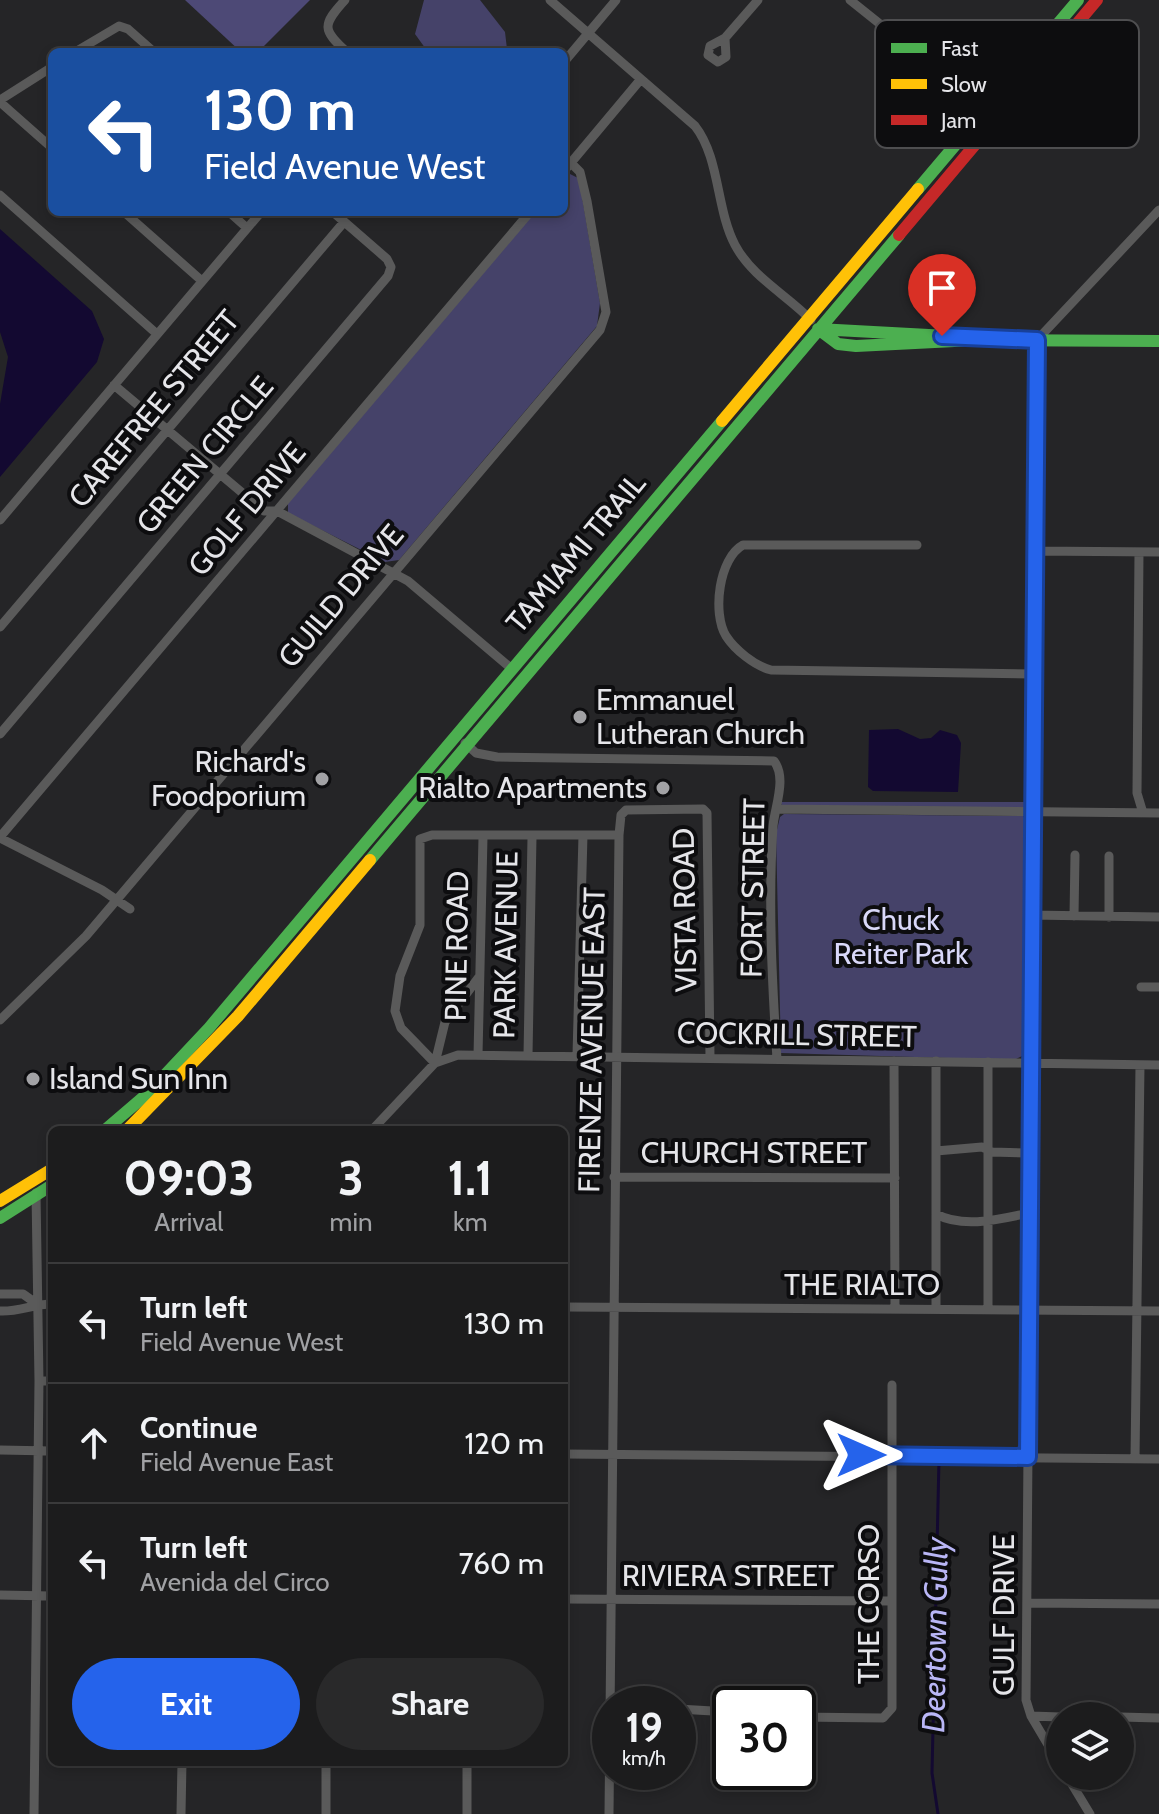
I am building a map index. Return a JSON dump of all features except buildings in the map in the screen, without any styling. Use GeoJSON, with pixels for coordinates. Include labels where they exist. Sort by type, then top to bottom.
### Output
{"type":"FeatureCollection","features":[{"type":"Feature","properties":{"kind":"main road","name":"TAMIAMI TRAIL"},"geometry":{"type":"LineString","coordinates":[[1063,20],[1078,0]]}},
{"type":"Feature","properties":{"kind":"main road","name":"TAMIAMI TRAIL"},"geometry":{"type":"LineString","coordinates":[[1078,20],[1097,0]]}},
{"type":"Feature","properties":{"kind":"main road","name":"TAMIAMI TRAIL"},"geometry":{"type":"LineString","coordinates":[[109,1126],[186,1053],[809,318],[960,148]]}},
{"type":"Feature","properties":{"kind":"main road","name":"TAMIAMI TRAIL"},"geometry":{"type":"LineString","coordinates":[[131,1126],[190,1069],[238,1016],[818,329],[964,148]]}},
{"type":"Feature","properties":{"kind":"main road"},"geometry":{"type":"LineString","coordinates":[[818,329],[830,340],[847,346],[974,340],[1159,341]]}},
{"type":"Feature","properties":{"kind":"main road"},"geometry":{"type":"LineString","coordinates":[[0,1201],[48,1172]]}},
{"type":"Feature","properties":{"kind":"main road"},"geometry":{"type":"LineString","coordinates":[[0,1218],[48,1188]]}},
{"type":"Feature","properties":{"kind":"street"},"geometry":{"type":"LineString","coordinates":[[342,48],[331,38],[327,26],[330,16],[345,0]]}},
{"type":"Feature","properties":{"kind":"street"},"geometry":{"type":"LineString","coordinates":[[550,0],[699,131],[727,226],[741,255],[818,329]]}},
{"type":"Feature","properties":{"kind":"street"},"geometry":{"type":"LineString","coordinates":[[568,57],[616,0]]}},
{"type":"Feature","properties":{"kind":"street"},"geometry":{"type":"LineString","coordinates":[[725,38],[758,0]]}},
{"type":"Feature","properties":{"kind":"street"},"geometry":{"type":"LineString","coordinates":[[850,0],[875,20]]}},
{"type":"Feature","properties":{"kind":"street"},"geometry":{"type":"LineString","coordinates":[[82,48],[119,26],[128,29],[149,48]]}},
{"type":"Feature","properties":{"kind":"street"},"geometry":{"type":"LineString","coordinates":[[48,70],[0,101],[48,144]]}},
{"type":"Feature","properties":{"kind":"street"},"geometry":{"type":"LineString","coordinates":[[568,167],[641,79]]}},
{"type":"Feature","properties":{"kind":"street","name":"GUILD DRIVE"},"geometry":{"type":"LineString","coordinates":[[0,1020],[49,975],[116,899],[604,321],[583,182],[568,167]]}},
{"type":"Feature","properties":{"kind":"street"},"geometry":{"type":"LineString","coordinates":[[0,195],[157,334]]}},
{"type":"Feature","properties":{"kind":"street"},"geometry":{"type":"LineString","coordinates":[[1037,340],[1159,210]]}},
{"type":"Feature","properties":{"kind":"street"},"geometry":{"type":"LineString","coordinates":[[129,216],[202,281]]}},
{"type":"Feature","properties":{"kind":"street"},"geometry":{"type":"LineString","coordinates":[[234,216],[247,228]]}},
{"type":"Feature","properties":{"kind":"street"},"geometry":{"type":"LineString","coordinates":[[0,520],[258,216]]}},
{"type":"Feature","properties":{"kind":"street","name":"GREEN CIRCLE"},"geometry":{"type":"LineString","coordinates":[[0,734],[388,276],[391,267],[387,259],[337,216]]}},
{"type":"Feature","properties":{"kind":"street","name":"GOLF DRIVE"},"geometry":{"type":"LineString","coordinates":[[0,838],[527,216]]}},
{"type":"Feature","properties":{"kind":"street","name":"CAREFREE STREET"},"geometry":{"type":"LineString","coordinates":[[0,627],[344,222]]}},
{"type":"Feature","properties":{"kind":"street","name":"GULF DRIVE"},"geometry":{"type":"LineString","coordinates":[[1037,340],[1026,1700],[1031,1716],[1046,1741]]}},
{"type":"Feature","properties":{"kind":"street"},"geometry":{"type":"LineString","coordinates":[[114,385],[264,511],[277,511],[393,571],[512,669]]}},
{"type":"Feature","properties":{"kind":"street"},"geometry":{"type":"LineString","coordinates":[[917,545],[743,545],[727,558],[723,568],[721,622],[727,637],[760,668],[771,670],[1032,674]]}},
{"type":"Feature","properties":{"kind":"street"},"geometry":{"type":"LineString","coordinates":[[1034,551],[1159,552]]}},
{"type":"Feature","properties":{"kind":"street"},"geometry":{"type":"LineString","coordinates":[[1139,552],[1137,793],[1143,813]]}},
{"type":"Feature","properties":{"kind":"street"},"geometry":{"type":"LineString","coordinates":[[457,735],[467,745]]}},
{"type":"Feature","properties":{"kind":"street","name":"FORT STREET"},"geometry":{"type":"LineString","coordinates":[[467,745],[476,753],[497,757],[774,761],[779,767],[772,846],[777,1059]]}},
{"type":"Feature","properties":{"kind":"street"},"geometry":{"type":"LineString","coordinates":[[777,809],[1159,813]]}},
{"type":"Feature","properties":{"kind":"street","name":"VISTA ROAD"},"geometry":{"type":"LineString","coordinates":[[619,835],[621,815],[626,810],[706,811],[710,1057]]}},
{"type":"Feature","properties":{"kind":"street"},"geometry":{"type":"LineString","coordinates":[[435,1063],[401,1028],[395,1011],[400,976],[420,925],[420,839],[432,835],[619,835]]}},
{"type":"Feature","properties":{"kind":"street"},"geometry":{"type":"LineString","coordinates":[[577,1055],[583,835]]}},
{"type":"Feature","properties":{"kind":"street","name":"FIRENZE AVENUE EAST"},"geometry":{"type":"LineString","coordinates":[[609,1686],[619,835]]}},
{"type":"Feature","properties":{"kind":"street","name":"PINE ROAD"},"geometry":{"type":"LineString","coordinates":[[478,1055],[483,837]]}},
{"type":"Feature","properties":{"kind":"street","name":"PARK AVENUE"},"geometry":{"type":"LineString","coordinates":[[528,1055],[532,837]]}},
{"type":"Feature","properties":{"kind":"street"},"geometry":{"type":"LineString","coordinates":[[0,838],[130,909]]}},
{"type":"Feature","properties":{"kind":"street"},"geometry":{"type":"LineString","coordinates":[[1074,916],[1075,855]]}},
{"type":"Feature","properties":{"kind":"street"},"geometry":{"type":"LineString","coordinates":[[1109,856],[1109,917]]}},
{"type":"Feature","properties":{"kind":"street"},"geometry":{"type":"LineString","coordinates":[[1030,915],[1159,917]]}},
{"type":"Feature","properties":{"kind":"street"},"geometry":{"type":"LineString","coordinates":[[376,1126],[435,1063],[445,1022],[479,977]]}},
{"type":"Feature","properties":{"kind":"street"},"geometry":{"type":"LineString","coordinates":[[1141,987],[1159,987]]}},
{"type":"Feature","properties":{"kind":"street","name":"COCKRILL STREET"},"geometry":{"type":"LineString","coordinates":[[435,1063],[450,1057],[478,1055],[577,1055],[1159,1065]]}},
{"type":"Feature","properties":{"kind":"street"},"geometry":{"type":"LineString","coordinates":[[894,1061],[895,1308]]}},
{"type":"Feature","properties":{"kind":"street"},"geometry":{"type":"LineString","coordinates":[[936,1061],[936,1309]]}},
{"type":"Feature","properties":{"kind":"street"},"geometry":{"type":"LineString","coordinates":[[988,1062],[988,1310]]}},
{"type":"Feature","properties":{"kind":"street"},"geometry":{"type":"LineString","coordinates":[[1135,1459],[1140,1065]]}},
{"type":"Feature","properties":{"kind":"street"},"geometry":{"type":"LineString","coordinates":[[936,1151],[975,1147],[1029,1153]]}},
{"type":"Feature","properties":{"kind":"street","name":"CHURCH STREET"},"geometry":{"type":"LineString","coordinates":[[614,1177],[895,1178]]}},
{"type":"Feature","properties":{"kind":"street"},"geometry":{"type":"LineString","coordinates":[[33,1181],[36,1196],[39,1381],[34,1814]]}},
{"type":"Feature","properties":{"kind":"street"},"geometry":{"type":"LineString","coordinates":[[936,1214],[944,1219],[987,1221],[1029,1213]]}},
{"type":"Feature","properties":{"kind":"street"},"geometry":{"type":"LineString","coordinates":[[0,1294],[23,1294],[37,1304]]}},
{"type":"Feature","properties":{"kind":"street"},"geometry":{"type":"LineString","coordinates":[[0,1311],[22,1312],[37,1304],[48,1304]]}},
{"type":"Feature","properties":{"kind":"street","name":"THE RIALTO"},"geometry":{"type":"LineString","coordinates":[[568,1307],[1159,1311]]}},
{"type":"Feature","properties":{"kind":"street"},"geometry":{"type":"LineString","coordinates":[[39,1381],[48,1381]]}},
{"type":"Feature","properties":{"kind":"street","name":"THE CORSO"},"geometry":{"type":"LineString","coordinates":[[816,1717],[878,1718],[887,1716],[892,1708],[892,1385]]}},
{"type":"Feature","properties":{"kind":"street"},"geometry":{"type":"LineString","coordinates":[[0,1450],[48,1451]]}},
{"type":"Feature","properties":{"kind":"street"},"geometry":{"type":"LineString","coordinates":[[568,1454],[1159,1459]]}},
{"type":"Feature","properties":{"kind":"street"},"geometry":{"type":"LineString","coordinates":[[0,1595],[48,1596]]}},
{"type":"Feature","properties":{"kind":"street","name":"RIVIERA STREET"},"geometry":{"type":"LineString","coordinates":[[568,1599],[892,1601]]}},
{"type":"Feature","properties":{"kind":"street"},"geometry":{"type":"LineString","coordinates":[[1027,1603],[1159,1604]]}},
{"type":"Feature","properties":{"kind":"street"},"geometry":{"type":"LineString","coordinates":[[1031,1716],[1046,1717]]}},
{"type":"Feature","properties":{"kind":"street"},"geometry":{"type":"LineString","coordinates":[[1134,1717],[1159,1718]]}},
{"type":"Feature","properties":{"kind":"street"},"geometry":{"type":"LineString","coordinates":[[181,1814],[182,1766]]}},
{"type":"Feature","properties":{"kind":"street"},"geometry":{"type":"LineString","coordinates":[[326,1766],[326,1814]]}},
{"type":"Feature","properties":{"kind":"street"},"geometry":{"type":"LineString","coordinates":[[467,1766],[467,1814]]}},
{"type":"Feature","properties":{"kind":"street","name":"FIRENZE AVENUE EAST"},"geometry":{"type":"LineString","coordinates":[[609,1790],[609,1814]]}},
{"type":"Feature","properties":{"kind":"street"},"geometry":{"type":"LineString","coordinates":[[1075,1790],[1090,1814]]}},
{"type":"Feature","properties":{"kind":"green space"},"geometry":{"type":"Polygon","coordinates":[[[424,0],[480,0],[505,32],[507,48],[425,48],[415,34],[424,0]]]}},
{"type":"Feature","properties":{"kind":"green space"},"geometry":{"type":"Polygon","coordinates":[[[568,175],[578,178],[580,185],[600,303],[597,326],[399,560],[385,562],[288,513],[288,503],[532,216],[568,216],[568,175]]]}},
{"type":"Feature","properties":{"kind":"green space"},"geometry":{"type":"Polygon","coordinates":[[[780,802],[1033,802],[1030,819],[1025,813],[785,811],[780,802]]]}},
{"type":"Feature","properties":{"kind":"green space","name":"Chuck Reiter Park"},"geometry":{"type":"Polygon","coordinates":[[[784,814],[1023,816],[1026,821],[1022,1056],[1014,1060],[781,1053],[776,834],[780,817],[784,814]]]}},
{"type":"Feature","properties":{"kind":"shaded area"},"geometry":{"type":"Polygon","coordinates":[[[185,0],[310,0],[262,48],[237,48],[185,0]]]}},
{"type":"Feature","properties":{"kind":"shaded area"},"geometry":{"type":"Polygon","coordinates":[[[0,229],[92,311],[104,339],[97,362],[0,477],[0,404],[8,357],[0,332],[0,229]]]}},
{"type":"Feature","properties":{"kind":"shaded area"},"geometry":{"type":"Polygon","coordinates":[[[898,729],[920,739],[931,738],[940,730],[957,735],[961,743],[958,792],[873,791],[868,787],[869,730],[898,729]]]}},
{"type":"Feature","properties":{"kind":"waterway","name":"Deertown Gully"},"geometry":{"type":"LineString","coordinates":[[938,1814],[932,1773],[939,1459]]}},
{"type":"Feature","properties":{"kind":"traffic: fast"},"geometry":{"type":"LineString","coordinates":[[1061,20],[1078,0]]}},
{"type":"Feature","properties":{"kind":"traffic: fast"},"geometry":{"type":"LineString","coordinates":[[918,189],[953,148]]}},
{"type":"Feature","properties":{"kind":"traffic: fast"},"geometry":{"type":"LineString","coordinates":[[370,860],[899,235]]}},
{"type":"Feature","properties":{"kind":"traffic: fast"},"geometry":{"type":"LineString","coordinates":[[818,329],[838,344],[856,346],[974,340],[1159,341]]}},
{"type":"Feature","properties":{"kind":"traffic: fast"},"geometry":{"type":"LineString","coordinates":[[818,329],[947,336]]}},
{"type":"Feature","properties":{"kind":"traffic: fast"},"geometry":{"type":"LineString","coordinates":[[110,1126],[147,1094],[209,1028],[722,421]]}},
{"type":"Feature","properties":{"kind":"traffic: fast"},"geometry":{"type":"LineString","coordinates":[[0,1218],[48,1188]]}},
{"type":"Feature","properties":{"kind":"traffic: slow"},"geometry":{"type":"LineString","coordinates":[[722,421],[918,189]]}},
{"type":"Feature","properties":{"kind":"traffic: slow"},"geometry":{"type":"LineString","coordinates":[[131,1126],[238,1016],[370,860]]}},
{"type":"Feature","properties":{"kind":"traffic: slow"},"geometry":{"type":"LineString","coordinates":[[0,1201],[48,1171]]}},
{"type":"Feature","properties":{"kind":"traffic: jam"},"geometry":{"type":"LineString","coordinates":[[1080,20],[1097,0]]}},
{"type":"Feature","properties":{"kind":"traffic: jam"},"geometry":{"type":"LineString","coordinates":[[899,235],[972,148]]}},
{"type":"Feature","properties":{"kind":"place","name":"Emmanuel Lutheran Church"},"geometry":{"type":"Point","coordinates":[580,717]}},
{"type":"Feature","properties":{"kind":"place","name":"Richard's Foodporium"},"geometry":{"type":"Point","coordinates":[322,779]}},
{"type":"Feature","properties":{"kind":"place","name":"Rialto Apartments"},"geometry":{"type":"Point","coordinates":[663,788]}},
{"type":"Feature","properties":{"kind":"place","name":"Island Sun Inn"},"geometry":{"type":"Point","coordinates":[33,1079]}},
{"type":"Feature","properties":{"kind":"route"},"geometry":{"type":"LineString","coordinates":[[861,1455],[1028,1457],[1037,340],[974,340],[942,336]]}}]}
